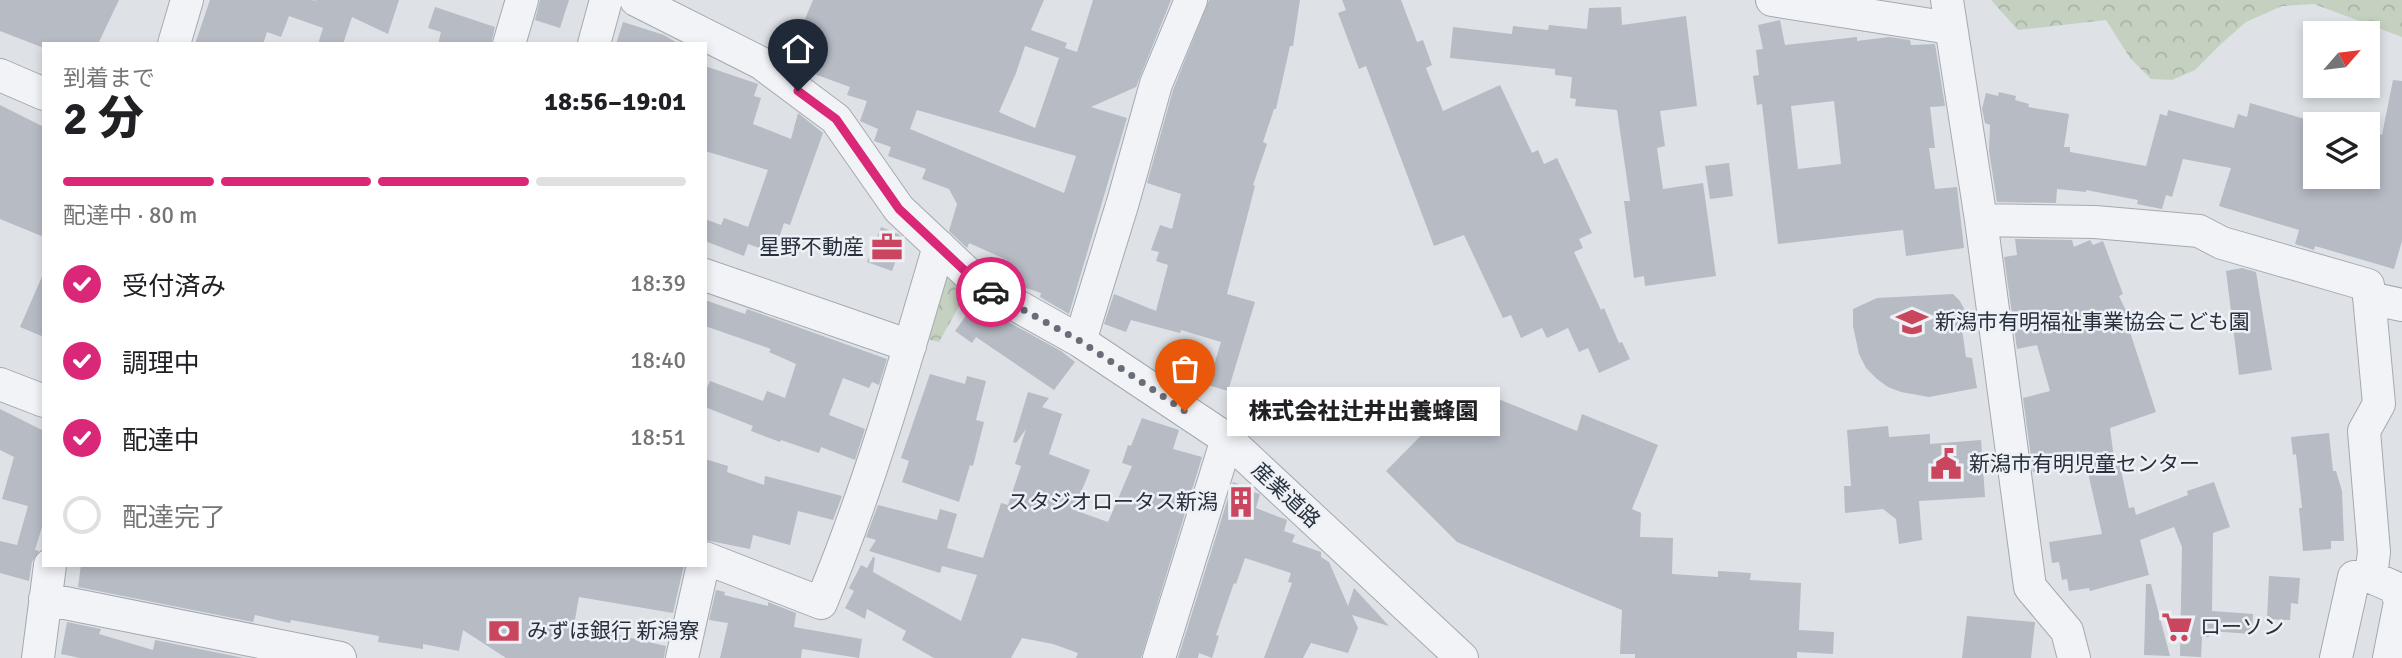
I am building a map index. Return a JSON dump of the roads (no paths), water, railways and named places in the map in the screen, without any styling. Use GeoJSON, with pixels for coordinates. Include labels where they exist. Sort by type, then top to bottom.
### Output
{"type":"FeatureCollection","features":[{"type":"Feature","properties":{"kind":"street"},"geometry":{"type":"LineString","coordinates":[[175,42],[187,0]]}},
{"type":"Feature","properties":{"kind":"street"},"geometry":{"type":"LineString","coordinates":[[510,42],[522,0]]}},
{"type":"Feature","properties":{"kind":"street"},"geometry":{"type":"LineString","coordinates":[[595,42],[606,0]]}},
{"type":"Feature","properties":{"kind":"street","name":"産業道路"},"geometry":{"type":"LineString","coordinates":[[636,0],[676,10],[761,63],[836,119],[899,209],[980,285],[1080,341],[1227,439],[1462,658]]}},
{"type":"Feature","properties":{"kind":"street"},"geometry":{"type":"LineString","coordinates":[[1080,341],[1156,84],[1191,0]]}},
{"type":"Feature","properties":{"kind":"street"},"geometry":{"type":"LineString","coordinates":[[1772,0],[1948,14],[1981,220],[2030,587],[2067,631],[2074,658]]}},
{"type":"Feature","properties":{"kind":"street"},"geometry":{"type":"LineString","coordinates":[[0,75],[42,92]]}},
{"type":"Feature","properties":{"kind":"street"},"geometry":{"type":"LineString","coordinates":[[1981,220],[2095,222],[2199,231],[2222,243],[2368,285],[2379,404],[2364,431],[2374,552],[2371,578]]}},
{"type":"Feature","properties":{"kind":"street"},"geometry":{"type":"LineString","coordinates":[[707,559],[821,603],[843,552],[910,346],[939,246]]}},
{"type":"Feature","properties":{"kind":"street"},"geometry":{"type":"LineString","coordinates":[[707,276],[910,346]]}},
{"type":"Feature","properties":{"kind":"street"},"geometry":{"type":"LineString","coordinates":[[2369,298],[2402,305]]}},
{"type":"Feature","properties":{"kind":"street"},"geometry":{"type":"LineString","coordinates":[[0,384],[42,400]]}},
{"type":"Feature","properties":{"kind":"street"},"geometry":{"type":"LineString","coordinates":[[1159,658],[1227,439]]}},
{"type":"Feature","properties":{"kind":"street"},"geometry":{"type":"LineString","coordinates":[[38,658],[50,567]]}},
{"type":"Feature","properties":{"kind":"street"},"geometry":{"type":"LineString","coordinates":[[682,658],[703,567]]}},
{"type":"Feature","properties":{"kind":"street"},"geometry":{"type":"LineString","coordinates":[[2336,658],[2354,577],[2371,578],[2396,588],[2400,602],[2389,658]]}},
{"type":"Feature","properties":{"kind":"street"},"geometry":{"type":"LineString","coordinates":[[45,599],[340,658]]}},
{"type":"Feature","properties":{"kind":"place","name":"星野不動産"},"geometry":{"type":"Point","coordinates":[887,247]}},
{"type":"Feature","properties":{"kind":"place","name":"新潟市有明福祉事業協会こども園"},"geometry":{"type":"Point","coordinates":[1912,322]}},
{"type":"Feature","properties":{"kind":"place","name":"株式会社辻井出養蜂園"},"geometry":{"type":"Point","coordinates":[1185,411]}},
{"type":"Feature","properties":{"kind":"place","name":"新潟市有明児童センター"},"geometry":{"type":"Point","coordinates":[1946,464]}},
{"type":"Feature","properties":{"kind":"place","name":"スタジオロータス新潟"},"geometry":{"type":"Point","coordinates":[1241,502]}},
{"type":"Feature","properties":{"kind":"place","name":"ローソン"},"geometry":{"type":"Point","coordinates":[2177,627]}},
{"type":"Feature","properties":{"kind":"place","name":"みずほ銀行 新潟寮"},"geometry":{"type":"Point","coordinates":[504,631]}}]}
